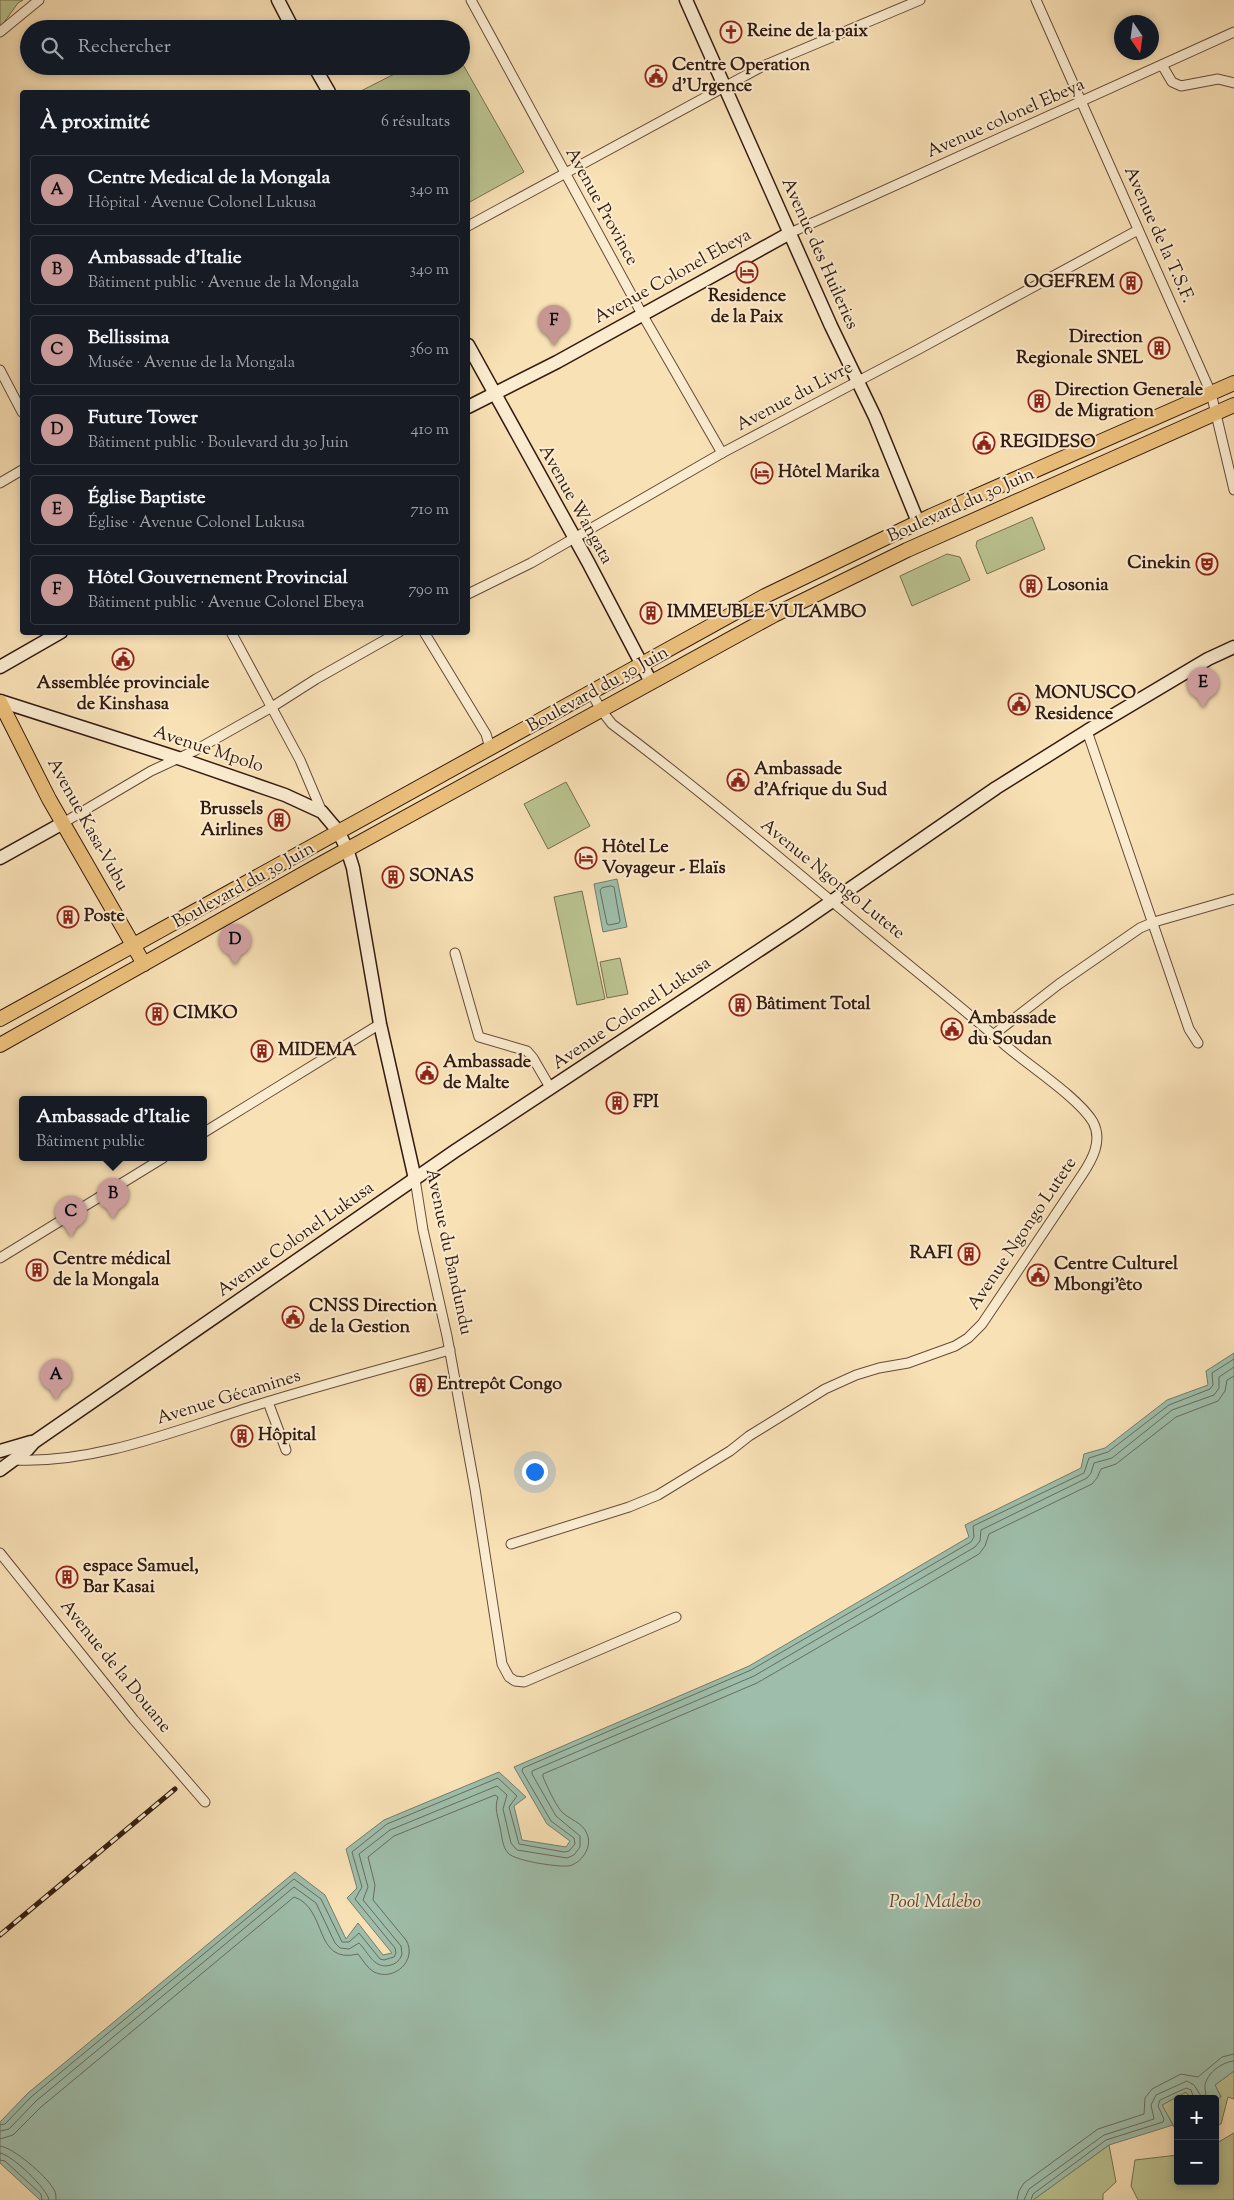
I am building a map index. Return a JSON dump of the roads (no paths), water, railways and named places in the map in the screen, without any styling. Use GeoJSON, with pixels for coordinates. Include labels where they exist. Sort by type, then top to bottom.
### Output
{"type":"FeatureCollection","features":[{"type":"Feature","properties":{"kind":"main road"},"geometry":{"type":"LineString","coordinates":[[278,0],[289,20]]}},
{"type":"Feature","properties":{"kind":"main road","name":"Avenue des Huileries"},"geometry":{"type":"LineString","coordinates":[[686,0],[875,417],[918,522]]}},
{"type":"Feature","properties":{"kind":"main road"},"geometry":{"type":"LineString","coordinates":[[319,75],[328,90]]}},
{"type":"Feature","properties":{"kind":"main road","name":"Avenue Colonel Ebeya"},"geometry":{"type":"LineString","coordinates":[[470,406],[557,362],[790,233]]}},
{"type":"Feature","properties":{"kind":"main road","name":"Avenue Wangata"},"geometry":{"type":"LineString","coordinates":[[470,348],[574,538],[650,682]]}},
{"type":"Feature","properties":{"kind":"main road","name":"Boulevard du 30 Juin"},"geometry":{"type":"LineString","coordinates":[[0,1019],[765,596],[918,522],[1234,383]]}},
{"type":"Feature","properties":{"kind":"main road","name":"Boulevard du 30 Juin"},"geometry":{"type":"LineString","coordinates":[[0,1045],[347,849],[774,615],[908,550],[1234,405]]}},
{"type":"Feature","properties":{"kind":"main road"},"geometry":{"type":"LineString","coordinates":[[0,667],[56,635]]}},
{"type":"Feature","properties":{"kind":"main road","name":"Avenue Colonel Lukusa"},"geometry":{"type":"LineString","coordinates":[[0,1470],[34,1442],[415,1179],[834,900],[996,788],[1208,659],[1234,647]]}},
{"type":"Feature","properties":{"kind":"main road","name":"Avenue Mpolo"},"geometry":{"type":"LineString","coordinates":[[0,701],[178,758],[285,795],[322,812],[338,831],[347,849]]}},
{"type":"Feature","properties":{"kind":"main road","name":"Avenue Kasa-Vubu"},"geometry":{"type":"LineString","coordinates":[[0,701],[63,823],[144,964]]}},
{"type":"Feature","properties":{"kind":"main road"},"geometry":{"type":"LineString","coordinates":[[0,858],[63,823]]}},
{"type":"Feature","properties":{"kind":"main road","name":"Avenue du Bandundu"},"geometry":{"type":"LineString","coordinates":[[347,849],[353,868],[380,1024],[415,1179]]}},
{"type":"Feature","properties":{"kind":"main road","name":"Avenue Colonel Lukusa"},"geometry":{"type":"LineString","coordinates":[[0,1450],[34,1442]]}},
{"type":"Feature","properties":{"kind":"street"},"geometry":{"type":"LineString","coordinates":[[0,32],[39,0]]}},
{"type":"Feature","properties":{"kind":"street","name":"Avenue Province"},"geometry":{"type":"LineString","coordinates":[[471,0],[642,314],[722,453]]}},
{"type":"Feature","properties":{"kind":"street"},"geometry":{"type":"LineString","coordinates":[[470,225],[763,66],[920,0]]}},
{"type":"Feature","properties":{"kind":"street","name":"Avenue de la T.S.F."},"geometry":{"type":"LineString","coordinates":[[1036,0],[1211,393],[1234,490]]}},
{"type":"Feature","properties":{"kind":"street","name":"Avenue colonel Ebeya"},"geometry":{"type":"LineString","coordinates":[[790,233],[1081,103],[1234,32]]}},
{"type":"Feature","properties":{"kind":"street"},"geometry":{"type":"LineString","coordinates":[[1162,65],[1172,82],[1180,86],[1218,79],[1234,83]]}},
{"type":"Feature","properties":{"kind":"street","name":"Avenue du Livre"},"geometry":{"type":"LineString","coordinates":[[470,593],[531,563],[722,453],[858,382],[1138,230]]}},
{"type":"Feature","properties":{"kind":"street"},"geometry":{"type":"LineString","coordinates":[[1,372],[20,408]]}},
{"type":"Feature","properties":{"kind":"street"},"geometry":{"type":"LineString","coordinates":[[0,483],[20,471]]}},
{"type":"Feature","properties":{"kind":"street"},"geometry":{"type":"LineString","coordinates":[[233,635],[304,769],[322,812]]}},
{"type":"Feature","properties":{"kind":"street"},"geometry":{"type":"LineString","coordinates":[[63,823],[151,771],[194,751],[272,707],[316,679],[394,635]]}},
{"type":"Feature","properties":{"kind":"street"},"geometry":{"type":"LineString","coordinates":[[426,635],[486,734],[490,748]]}},
{"type":"Feature","properties":{"kind":"street","name":"Avenue Ngongo Lutete"},"geometry":{"type":"LineString","coordinates":[[511,1544],[629,1507],[658,1495],[825,1389],[879,1368],[908,1363],[955,1346],[976,1331],[1093,1158],[1096,1145],[1093,1123],[1084,1110],[834,900],[612,724],[590,692]]}},
{"type":"Feature","properties":{"kind":"street"},"geometry":{"type":"LineString","coordinates":[[1087,731],[1154,922],[1189,1030],[1198,1043]]}},
{"type":"Feature","properties":{"kind":"street"},"geometry":{"type":"LineString","coordinates":[[993,1035],[1123,938],[1154,922],[1234,899]]}},
{"type":"Feature","properties":{"kind":"street"},"geometry":{"type":"LineString","coordinates":[[455,953],[479,1038],[528,1052],[551,1089]]}},
{"type":"Feature","properties":{"kind":"street"},"geometry":{"type":"LineString","coordinates":[[207,1131],[380,1024]]}},
{"type":"Feature","properties":{"kind":"street"},"geometry":{"type":"LineString","coordinates":[[0,1258],[158,1161]]}},
{"type":"Feature","properties":{"kind":"street","name":"Avenue du Bandundu"},"geometry":{"type":"LineString","coordinates":[[415,1179],[423,1230],[450,1350],[502,1664],[509,1677],[515,1681],[524,1682],[676,1618]]}},
{"type":"Feature","properties":{"kind":"street","name":"Avenue Gécamines"},"geometry":{"type":"LineString","coordinates":[[14,1460],[41,1461],[70,1458],[125,1446],[268,1402],[450,1350]]}},
{"type":"Feature","properties":{"kind":"street"},"geometry":{"type":"LineString","coordinates":[[268,1402],[286,1450]]}},
{"type":"Feature","properties":{"kind":"street","name":"Avenue de la Douane"},"geometry":{"type":"LineString","coordinates":[[0,1553],[134,1720],[205,1802]]}},
{"type":"Feature","properties":{"kind":"water"},"geometry":{"type":"Polygon","coordinates":[[[617,879],[627,927],[603,932],[594,884],[617,879]]]}},
{"type":"Feature","properties":{"kind":"water","name":"Pool Malebo"},"geometry":{"type":"Polygon","coordinates":[[[1234,1353],[1234,2071],[1215,2085],[1221,2097],[1219,2098],[1219,2095],[1188,2095],[1186,2092],[1180,2095],[1174,2095],[1174,2098],[1162,2105],[1173,2125],[1109,2145],[1033,2200],[40,2200],[0,2163],[0,2122],[28,2093],[295,1872],[325,1895],[346,1939],[358,1923],[383,1955],[392,1953],[347,1898],[357,1888],[346,1849],[384,1820],[499,1772],[526,1797],[514,1806],[522,1840],[566,1847],[570,1841],[547,1824],[514,1767],[749,1666],[969,1537],[965,1525],[1081,1468],[1084,1454],[1105,1448],[1167,1400],[1208,1385],[1206,1371],[1234,1353]]]}},
{"type":"Feature","properties":{"kind":"railway"},"geometry":{"type":"LineString","coordinates":[[0,1935],[175,1789]]}},
{"type":"Feature","properties":{"kind":"place","name":"Reine de la paix"},"geometry":{"type":"Point","coordinates":[731,32]}},
{"type":"Feature","properties":{"kind":"place","name":"Centre Operation d'Urgence"},"geometry":{"type":"Point","coordinates":[656,76]}},
{"type":"Feature","properties":{"kind":"place","name":"Residence de la Paix"},"geometry":{"type":"Point","coordinates":[747,272]}},
{"type":"Feature","properties":{"kind":"place","name":"OGEFREM"},"geometry":{"type":"Point","coordinates":[1131,283]}},
{"type":"Feature","properties":{"kind":"place","name":"Hôtel Gouvernement Provincial"},"geometry":{"type":"Point","coordinates":[554,346]}},
{"type":"Feature","properties":{"kind":"place","name":"Direction Regionale SNEL"},"geometry":{"type":"Point","coordinates":[1159,348]}},
{"type":"Feature","properties":{"kind":"place","name":"Direction Generale de Migration"},"geometry":{"type":"Point","coordinates":[1039,401]}},
{"type":"Feature","properties":{"kind":"place","name":"REGIDESO"},"geometry":{"type":"Point","coordinates":[984,443]}},
{"type":"Feature","properties":{"kind":"place","name":"Hôtel Marika"},"geometry":{"type":"Point","coordinates":[762,473]}},
{"type":"Feature","properties":{"kind":"place","name":"Cinekin"},"geometry":{"type":"Point","coordinates":[1207,564]}},
{"type":"Feature","properties":{"kind":"place","name":"Losonia"},"geometry":{"type":"Point","coordinates":[1031,586]}},
{"type":"Feature","properties":{"kind":"place","name":"IMMEUBLE VULAMBO"},"geometry":{"type":"Point","coordinates":[651,613]}},
{"type":"Feature","properties":{"kind":"place","name":"Assemblée provinciale de Kinshasa"},"geometry":{"type":"Point","coordinates":[123,659]}},
{"type":"Feature","properties":{"kind":"place","name":"MONUSCO Residence"},"geometry":{"type":"Point","coordinates":[1019,704]}},
{"type":"Feature","properties":{"kind":"place","name":"Église Baptiste"},"geometry":{"type":"Point","coordinates":[1203,708]}},
{"type":"Feature","properties":{"kind":"place","name":"Ambassade d'Afrique du Sud"},"geometry":{"type":"Point","coordinates":[738,780]}},
{"type":"Feature","properties":{"kind":"place","name":"Brussels Airlines"},"geometry":{"type":"Point","coordinates":[279,820]}},
{"type":"Feature","properties":{"kind":"place","name":"Hôtel Le Voyageur - Elaïs"},"geometry":{"type":"Point","coordinates":[586,858]}},
{"type":"Feature","properties":{"kind":"place","name":"SONAS"},"geometry":{"type":"Point","coordinates":[393,877]}},
{"type":"Feature","properties":{"kind":"place","name":"Poste"},"geometry":{"type":"Point","coordinates":[68,917]}},
{"type":"Feature","properties":{"kind":"place","name":"Future Tower"},"geometry":{"type":"Point","coordinates":[235,965]}},
{"type":"Feature","properties":{"kind":"place","name":"Bâtiment Total"},"geometry":{"type":"Point","coordinates":[740,1005]}},
{"type":"Feature","properties":{"kind":"place","name":"CIMKO"},"geometry":{"type":"Point","coordinates":[157,1014]}},
{"type":"Feature","properties":{"kind":"place","name":"Ambassade du Soudan"},"geometry":{"type":"Point","coordinates":[952,1029]}},
{"type":"Feature","properties":{"kind":"place","name":"MIDEMA"},"geometry":{"type":"Point","coordinates":[262,1051]}},
{"type":"Feature","properties":{"kind":"place","name":"Ambassade de Malte"},"geometry":{"type":"Point","coordinates":[427,1073]}},
{"type":"Feature","properties":{"kind":"place","name":"FPI"},"geometry":{"type":"Point","coordinates":[617,1103]}},
{"type":"Feature","properties":{"kind":"place","name":"Ambassade d'Italie"},"geometry":{"type":"Point","coordinates":[113,1219]}},
{"type":"Feature","properties":{"kind":"place","name":"Bellissima"},"geometry":{"type":"Point","coordinates":[71,1237]}},
{"type":"Feature","properties":{"kind":"place","name":"RAFI"},"geometry":{"type":"Point","coordinates":[969,1254]}},
{"type":"Feature","properties":{"kind":"place","name":"Centre médical de la Mongala"},"geometry":{"type":"Point","coordinates":[37,1270]}},
{"type":"Feature","properties":{"kind":"place","name":"Centre Culturel Mbongi'êto"},"geometry":{"type":"Point","coordinates":[1038,1275]}},
{"type":"Feature","properties":{"kind":"place","name":"CNSS Direction de la Gestion"},"geometry":{"type":"Point","coordinates":[293,1317]}},
{"type":"Feature","properties":{"kind":"place","name":"Entrepôt Congo"},"geometry":{"type":"Point","coordinates":[421,1385]}},
{"type":"Feature","properties":{"kind":"place","name":"Centre Medical de la Mongala"},"geometry":{"type":"Point","coordinates":[56,1400]}},
{"type":"Feature","properties":{"kind":"place","name":"Hôpital"},"geometry":{"type":"Point","coordinates":[242,1436]}},
{"type":"Feature","properties":{"kind":"place","name":"espace Samuel, Bar Kasai"},"geometry":{"type":"Point","coordinates":[67,1577]}}]}
